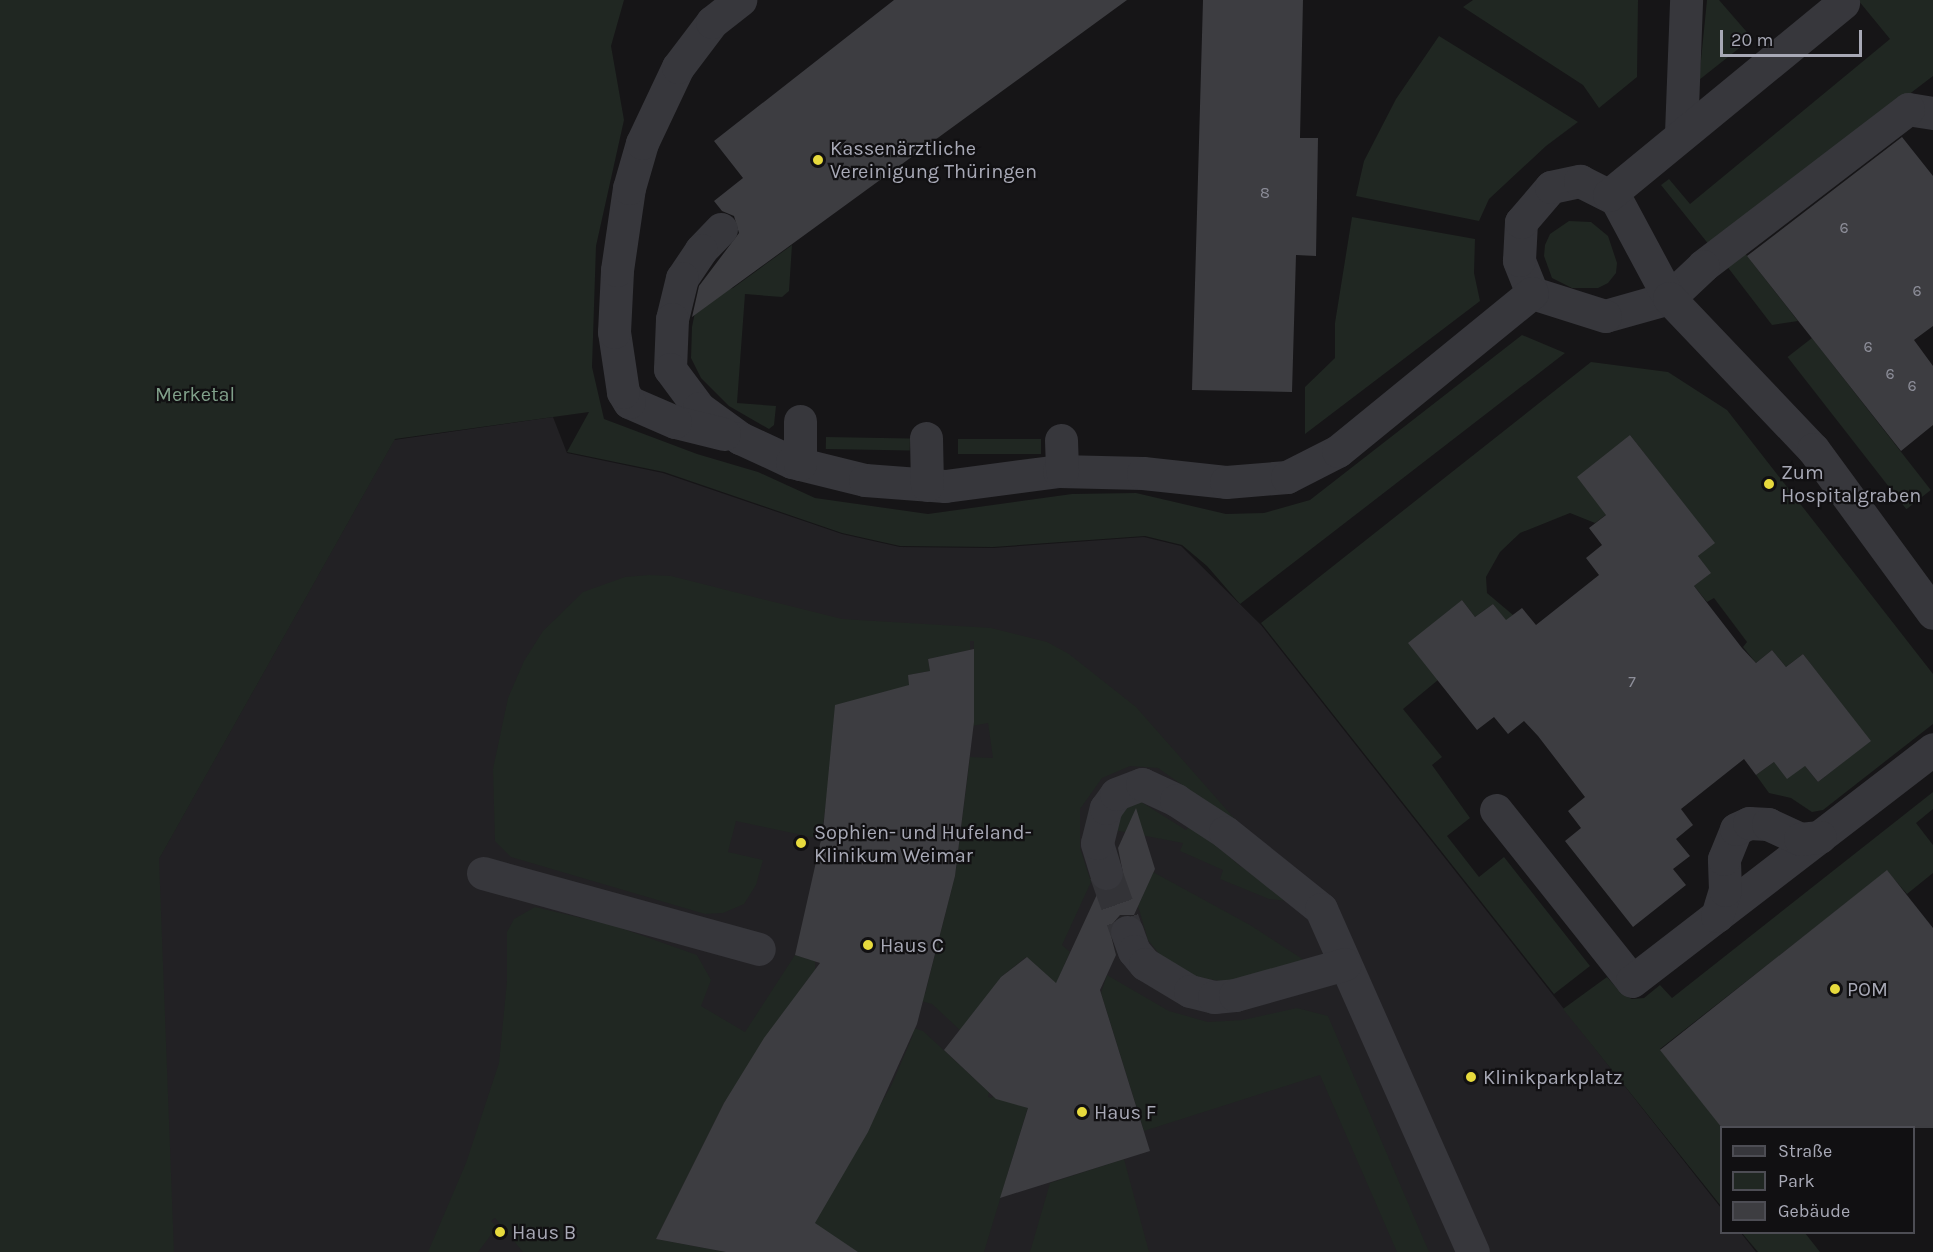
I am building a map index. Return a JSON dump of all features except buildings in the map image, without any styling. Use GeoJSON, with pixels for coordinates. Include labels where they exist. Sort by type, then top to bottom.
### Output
{"type":"FeatureCollection","features":[{"type":"Feature","properties":{"kind":"street"},"geometry":{"type":"LineString","coordinates":[[1682,133],[1686,0]]}},
{"type":"Feature","properties":{"kind":"street"},"geometry":{"type":"LineString","coordinates":[[737,1],[712,22],[678,67],[642,143],[629,188],[617,270],[614,332],[623,392],[629,402],[675,422],[740,438],[800,464],[865,480],[945,486],[1062,456],[1143,473],[1226,482],[1287,477],[1338,451],[1532,292]]}},
{"type":"Feature","properties":{"kind":"street"},"geometry":{"type":"LineString","coordinates":[[1609,195],[1842,3]]}},
{"type":"Feature","properties":{"kind":"street"},"geometry":{"type":"LineString","coordinates":[[1933,113],[1908,109],[1703,266],[1670,298],[1605,316],[1532,292],[1519,260],[1521,222],[1551,187],[1580,181],[1617,200],[1670,298],[1813,449],[1933,613]]}},
{"type":"Feature","properties":{"kind":"street"},"geometry":{"type":"LineString","coordinates":[[721,229],[682,278],[672,319],[670,369],[699,408],[740,438]]}},
{"type":"Feature","properties":{"kind":"street"},"geometry":{"type":"LineString","coordinates":[[800,421],[800,464]]}},
{"type":"Feature","properties":{"kind":"street"},"geometry":{"type":"LineString","coordinates":[[926,438],[927,485]]}},
{"type":"Feature","properties":{"kind":"street"},"geometry":{"type":"LineString","coordinates":[[1496,810],[1632,981],[1933,749]]}},
{"type":"Feature","properties":{"kind":"street"},"geometry":{"type":"LineString","coordinates":[[1106,873],[1097,843],[1106,808],[1128,786],[1155,788],[1225,832],[1321,909],[1473,1252]]}},
{"type":"Feature","properties":{"kind":"street"},"geometry":{"type":"LineString","coordinates":[[1717,916],[1725,890],[1724,859],[1736,829],[1749,823],[1768,824],[1800,839],[1820,837]]}},
{"type":"Feature","properties":{"kind":"street"},"geometry":{"type":"LineString","coordinates":[[483,873],[759,949]]}},
{"type":"Feature","properties":{"kind":"street"},"geometry":{"type":"LineString","coordinates":[[1126,932],[1134,951],[1145,964],[1190,991],[1214,997],[1235,995],[1345,964]]}},
{"type":"Feature","properties":{"kind":"shaded area","name":"Sophien- und Hufeland- Klinikum Weimar"},"geometry":{"type":"Polygon","coordinates":[[[553,417],[567,453],[663,473],[842,534],[900,547],[993,548],[1144,537],[1181,546],[1261,625],[1720,1207],[1720,1234],[1742,1234],[1756,1252],[173,1252],[158,860],[394,440],[553,417]]]}},
{"type":"Feature","properties":{"kind":"green space","name":"Merketal"},"geometry":{"type":"Polygon","coordinates":[[[0,0],[624,0],[611,46],[624,120],[596,246],[592,367],[604,419],[697,454],[758,472],[815,498],[928,514],[1072,494],[1136,493],[1226,514],[1264,513],[1310,500],[1522,335],[1565,353],[1240,604],[1207,566],[1182,545],[1145,536],[993,547],[900,546],[842,533],[664,472],[567,452],[589,412],[395,439],[159,859],[174,1252],[0,1252],[0,0]]]}},
{"type":"Feature","properties":{"kind":"green space"},"geometry":{"type":"Polygon","coordinates":[[[1473,0],[1638,0],[1637,77],[1599,108],[1583,85],[1463,7],[1473,0]]]}},
{"type":"Feature","properties":{"kind":"green space"},"geometry":{"type":"Polygon","coordinates":[[[1707,0],[1719,0],[1752,38],[1699,80],[1707,0]]]}},
{"type":"Feature","properties":{"kind":"green space"},"geometry":{"type":"Polygon","coordinates":[[[1858,0],[1933,0],[1933,76],[1710,246],[1661,185],[1669,179],[1690,204],[1890,39],[1858,0]]]}},
{"type":"Feature","properties":{"kind":"green space"},"geometry":{"type":"Polygon","coordinates":[[[1439,36],[1578,122],[1546,146],[1489,199],[1479,221],[1356,196],[1364,161],[1396,99],[1439,36]]]}},
{"type":"Feature","properties":{"kind":"green space"},"geometry":{"type":"Polygon","coordinates":[[[1352,217],[1475,239],[1474,273],[1480,301],[1305,434],[1305,387],[1335,358],[1335,323],[1352,217]]]}},
{"type":"Feature","properties":{"kind":"green space"},"geometry":{"type":"Polygon","coordinates":[[[1569,221],[1591,222],[1608,236],[1617,263],[1616,273],[1608,283],[1598,288],[1572,288],[1552,278],[1544,256],[1545,245],[1550,234],[1569,221]]]}},
{"type":"Feature","properties":{"kind":"green space"},"geometry":{"type":"Polygon","coordinates":[[[792,245],[789,291],[782,297],[745,294],[737,403],[776,406],[774,425],[769,429],[729,406],[701,378],[691,358],[692,327],[698,297],[733,288],[792,245]]]}},
{"type":"Feature","properties":{"kind":"green space"},"geometry":{"type":"Polygon","coordinates":[[[1745,253],[1798,321],[1772,325],[1726,265],[1745,253]]]}},
{"type":"Feature","properties":{"kind":"green space"},"geometry":{"type":"Polygon","coordinates":[[[1812,338],[1931,490],[1906,509],[1788,357],[1812,338]]]}},
{"type":"Feature","properties":{"kind":"green space"},"geometry":{"type":"Polygon","coordinates":[[[1591,362],[1668,372],[1727,410],[1933,674],[1933,724],[1823,810],[1812,812],[1791,798],[1769,793],[1756,775],[1774,762],[1805,766],[1818,782],[1870,741],[1803,654],[1786,667],[1772,650],[1756,663],[1743,647],[1747,642],[1714,598],[1707,602],[1694,586],[1710,573],[1698,556],[1714,543],[1630,435],[1607,514],[1595,523],[1570,513],[1520,533],[1500,552],[1486,577],[1487,593],[1513,615],[1506,621],[1493,604],[1475,617],[1462,600],[1438,680],[1403,709],[1442,757],[1432,765],[1470,818],[1447,836],[1479,877],[1504,857],[1590,966],[1554,994],[1261,623],[1591,362]]]}},
{"type":"Feature","properties":{"kind":"green space"},"geometry":{"type":"Polygon","coordinates":[[[826,437],[910,438],[910,450],[826,449],[826,437]]]}},
{"type":"Feature","properties":{"kind":"green space"},"geometry":{"type":"Polygon","coordinates":[[[958,439],[1041,439],[1041,454],[958,454],[958,439]]]}},
{"type":"Feature","properties":{"kind":"green space"},"geometry":{"type":"Polygon","coordinates":[[[671,576],[842,619],[991,628],[1047,642],[1069,654],[1136,707],[1241,826],[1158,768],[1130,766],[1102,778],[1080,809],[1080,848],[1091,882],[1062,945],[1070,952],[1054,989],[1026,957],[1001,977],[962,1032],[932,1004],[917,1000],[919,993],[925,994],[955,876],[970,757],[993,758],[988,723],[972,726],[974,641],[970,641],[970,650],[928,659],[930,671],[908,675],[909,685],[831,767],[821,839],[736,821],[728,852],[763,860],[756,885],[744,904],[723,913],[705,914],[511,857],[495,841],[493,769],[508,698],[524,661],[543,631],[583,592],[625,577],[671,576]]]}},
{"type":"Feature","properties":{"kind":"green space"},"geometry":{"type":"Polygon","coordinates":[[[1933,792],[1933,809],[1916,823],[1933,845],[1933,873],[1907,894],[1887,871],[1660,1049],[1721,1126],[1720,1205],[1563,1009],[1607,977],[1622,994],[1632,999],[1644,998],[1660,985],[1672,998],[1933,792]]]}},
{"type":"Feature","properties":{"kind":"green space"},"geometry":{"type":"Polygon","coordinates":[[[1138,800],[1186,830],[1191,823],[1241,867],[1246,861],[1286,901],[1269,899],[1220,879],[1223,870],[1180,851],[1183,843],[1114,830],[1117,812],[1138,800]]]}},
{"type":"Feature","properties":{"kind":"green space"},"geometry":{"type":"Polygon","coordinates":[[[1153,872],[1250,925],[1307,962],[1244,979],[1219,981],[1194,976],[1164,960],[1148,940],[1138,906],[1153,872]]]}},
{"type":"Feature","properties":{"kind":"green space"},"geometry":{"type":"Polygon","coordinates":[[[535,907],[615,926],[697,955],[711,980],[701,1006],[745,1032],[795,955],[815,961],[816,984],[808,979],[724,1103],[656,1239],[726,1252],[523,1252],[495,1218],[491,1221],[497,1227],[478,1252],[428,1252],[466,1163],[499,1063],[507,981],[507,932],[514,919],[535,907]]]}},
{"type":"Feature","properties":{"kind":"green space"},"geometry":{"type":"Polygon","coordinates":[[[1107,975],[1169,1011],[1208,1022],[1243,1020],[1297,1008],[1328,1016],[1429,1252],[1397,1252],[1320,1075],[1144,1131],[1101,993],[1107,975]]]}},
{"type":"Feature","properties":{"kind":"green space"},"geometry":{"type":"Polygon","coordinates":[[[908,1026],[923,1031],[989,1092],[988,1097],[992,1098],[998,1079],[1032,1094],[984,1252],[818,1252],[813,1225],[892,1084],[913,1035],[907,1032],[908,1026]]]}},
{"type":"Feature","properties":{"kind":"green space"},"geometry":{"type":"Polygon","coordinates":[[[1124,1159],[1149,1252],[1030,1252],[1050,1183],[1124,1159]]]}},
{"type":"Feature","properties":{"kind":"green space"},"geometry":{"type":"Polygon","coordinates":[[[1743,1234],[1806,1234],[1820,1252],[1758,1252],[1743,1234]]]}},
{"type":"Feature","properties":{"kind":"tunnel"},"geometry":{"type":"LineString","coordinates":[[1106,873],[1127,932]]}},
{"type":"Feature","properties":{"kind":"place","name":"Kassenärztliche Vereinigung Thüringen"},"geometry":{"type":"Point","coordinates":[818,160]}},
{"type":"Feature","properties":{"kind":"place","name":"Zum Hospitalgraben"},"geometry":{"type":"Point","coordinates":[1769,484]}},
{"type":"Feature","properties":{"kind":"place","name":"Sophien- und Hufeland- Klinikum Weimar"},"geometry":{"type":"Point","coordinates":[801,843]}},
{"type":"Feature","properties":{"kind":"place","name":"Haus C"},"geometry":{"type":"Point","coordinates":[868,945]}},
{"type":"Feature","properties":{"kind":"place","name":"POM"},"geometry":{"type":"Point","coordinates":[1835,989]}},
{"type":"Feature","properties":{"kind":"place","name":"Klinikparkplatz"},"geometry":{"type":"Point","coordinates":[1471,1077]}},
{"type":"Feature","properties":{"kind":"place","name":"Haus F"},"geometry":{"type":"Point","coordinates":[1082,1112]}},
{"type":"Feature","properties":{"kind":"place","name":"Haus B"},"geometry":{"type":"Point","coordinates":[500,1232]}}]}
